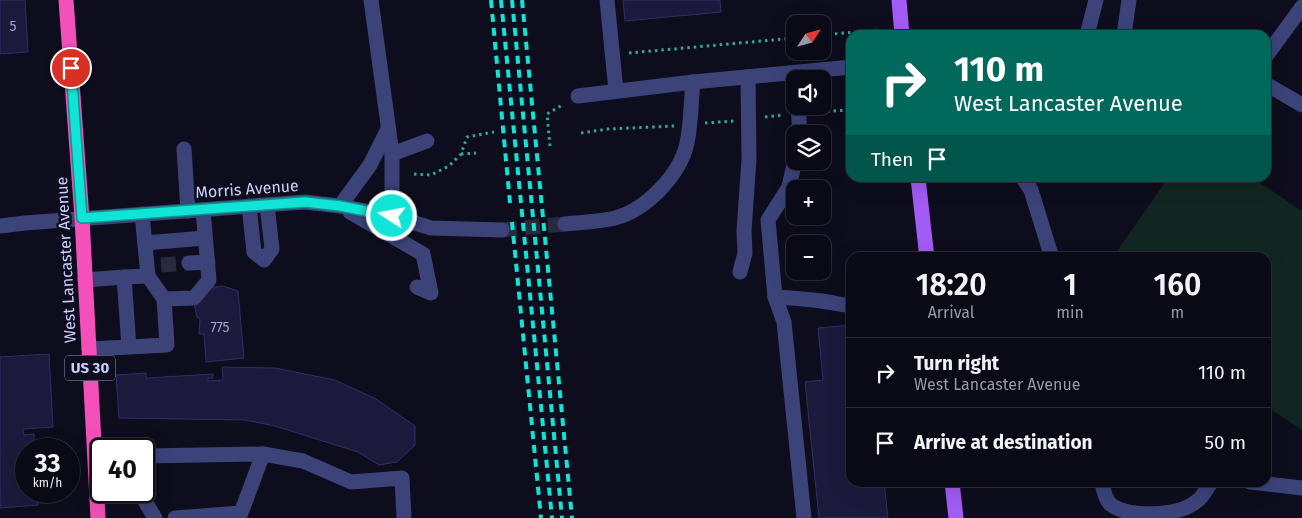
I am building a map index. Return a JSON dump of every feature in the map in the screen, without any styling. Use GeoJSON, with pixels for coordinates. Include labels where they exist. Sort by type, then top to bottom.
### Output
{"type":"FeatureCollection","features":[{"type":"Feature","properties":{"kind":"highway","name":"West Lancaster Avenue"},"geometry":{"type":"LineString","coordinates":[[66,0],[96,438]]}},
{"type":"Feature","properties":{"kind":"highway","name":"West Lancaster Avenue"},"geometry":{"type":"LineString","coordinates":[[98,503],[98,518]]}},
{"type":"Feature","properties":{"kind":"main road"},"geometry":{"type":"LineString","coordinates":[[899,0],[902,30]]}},
{"type":"Feature","properties":{"kind":"main road"},"geometry":{"type":"LineString","coordinates":[[918,182],[926,252]]}},
{"type":"Feature","properties":{"kind":"main road"},"geometry":{"type":"LineString","coordinates":[[953,487],[956,518]]}},
{"type":"Feature","properties":{"kind":"street"},"geometry":{"type":"LineString","coordinates":[[371,0],[392,154],[392,216]]}},
{"type":"Feature","properties":{"kind":"street"},"geometry":{"type":"LineString","coordinates":[[607,0],[616,91]]}},
{"type":"Feature","properties":{"kind":"street"},"geometry":{"type":"LineString","coordinates":[[1088,30],[1096,0]]}},
{"type":"Feature","properties":{"kind":"street"},"geometry":{"type":"LineString","coordinates":[[1125,30],[1129,0]]}},
{"type":"Feature","properties":{"kind":"street"},"geometry":{"type":"LineString","coordinates":[[1271,49],[1302,6]]}},
{"type":"Feature","properties":{"kind":"street"},"geometry":{"type":"LineString","coordinates":[[831,70],[846,68]]}},
{"type":"Feature","properties":{"kind":"street"},"geometry":{"type":"LineString","coordinates":[[578,96],[693,82],[748,77],[786,76]]}},
{"type":"Feature","properties":{"kind":"street"},"geometry":{"type":"LineString","coordinates":[[740,272],[745,253],[744,231],[749,159],[748,77]]}},
{"type":"Feature","properties":{"kind":"street"},"geometry":{"type":"LineString","coordinates":[[566,224],[616,218],[654,197],[668,181],[687,145],[693,82]]}},
{"type":"Feature","properties":{"kind":"street"},"geometry":{"type":"LineString","coordinates":[[1271,87],[1302,105]]}},
{"type":"Feature","properties":{"kind":"street"},"geometry":{"type":"LineString","coordinates":[[388,129],[370,165],[340,206],[423,254],[432,293],[418,287]]}},
{"type":"Feature","properties":{"kind":"street"},"geometry":{"type":"LineString","coordinates":[[392,154],[427,141]]}},
{"type":"Feature","properties":{"kind":"street"},"geometry":{"type":"LineString","coordinates":[[164,299],[194,298],[209,280],[205,238],[195,210],[184,149]]}},
{"type":"Feature","properties":{"kind":"street"},"geometry":{"type":"LineString","coordinates":[[793,170],[789,187],[768,220],[775,297],[784,322],[804,518]]}},
{"type":"Feature","properties":{"kind":"street"},"geometry":{"type":"LineString","coordinates":[[1026,182],[1031,190],[1050,252]]}},
{"type":"Feature","properties":{"kind":"street","name":"Morris Avenue"},"geometry":{"type":"LineString","coordinates":[[0,226],[82,218],[305,202],[340,206],[392,216],[431,228],[502,230]]}},
{"type":"Feature","properties":{"kind":"street"},"geometry":{"type":"LineString","coordinates":[[249,206],[254,252],[264,260],[272,249],[267,205]]}},
{"type":"Feature","properties":{"kind":"street"},"geometry":{"type":"LineString","coordinates":[[89,349],[167,345],[164,299],[144,243],[142,214]]}},
{"type":"Feature","properties":{"kind":"street"},"geometry":{"type":"LineString","coordinates":[[144,243],[205,238]]}},
{"type":"Feature","properties":{"kind":"street"},"geometry":{"type":"LineString","coordinates":[[189,263],[208,262]]}},
{"type":"Feature","properties":{"kind":"street"},"geometry":{"type":"LineString","coordinates":[[85,280],[124,277],[152,269]]}},
{"type":"Feature","properties":{"kind":"street"},"geometry":{"type":"LineString","coordinates":[[124,277],[128,347]]}},
{"type":"Feature","properties":{"kind":"street"},"geometry":{"type":"LineString","coordinates":[[775,297],[831,302],[846,306]]}},
{"type":"Feature","properties":{"kind":"street"},"geometry":{"type":"LineString","coordinates":[[175,518],[241,514],[263,454]]}},
{"type":"Feature","properties":{"kind":"street"},"geometry":{"type":"LineString","coordinates":[[155,459],[263,454],[303,461],[351,482],[402,478],[404,518]]}},
{"type":"Feature","properties":{"kind":"street"},"geometry":{"type":"LineString","coordinates":[[1271,484],[1302,488]]}},
{"type":"Feature","properties":{"kind":"street"},"geometry":{"type":"LineString","coordinates":[[1104,487],[1111,505],[1128,516],[1147,518],[1176,513],[1198,501],[1208,487]]}},
{"type":"Feature","properties":{"kind":"street"},"geometry":{"type":"LineString","coordinates":[[146,503],[155,518]]}},
{"type":"Feature","properties":{"kind":"path"},"geometry":{"type":"LineString","coordinates":[[831,34],[846,33]]}},
{"type":"Feature","properties":{"kind":"path"},"geometry":{"type":"LineString","coordinates":[[612,54],[786,39]]}},
{"type":"Feature","properties":{"kind":"path"},"geometry":{"type":"LineString","coordinates":[[547,114],[550,146]]}},
{"type":"Feature","properties":{"kind":"path"},"geometry":{"type":"LineString","coordinates":[[581,133],[608,129]]}},
{"type":"Feature","properties":{"kind":"path"},"geometry":{"type":"LineString","coordinates":[[414,174],[431,175],[449,166],[461,154],[467,137],[494,132]]}},
{"type":"Feature","properties":{"kind":"path"},"geometry":{"type":"LineString","coordinates":[[461,154],[476,153]]}},
{"type":"Feature","properties":{"kind":"green space"},"geometry":{"type":"Polygon","coordinates":[[[1165,182],[1259,182],[1302,211],[1302,430],[1271,409],[1271,252],[1116,252],[1165,182]]]}},
{"type":"Feature","properties":{"kind":"building"},"geometry":{"type":"Polygon","coordinates":[[[0,0],[25,0],[28,52],[0,54],[0,0]]]}},
{"type":"Feature","properties":{"kind":"building"},"geometry":{"type":"Polygon","coordinates":[[[623,0],[720,0],[721,12],[625,21],[623,0]]]}},
{"type":"Feature","properties":{"kind":"building"},"geometry":{"type":"Polygon","coordinates":[[[223,286],[238,291],[244,358],[206,362],[204,334],[199,334],[200,319],[197,317],[193,300],[207,288],[223,286]]]}},
{"type":"Feature","properties":{"kind":"building"},"geometry":{"type":"Polygon","coordinates":[[[846,325],[846,487],[885,487],[888,518],[819,518],[805,382],[823,380],[818,328],[846,325]]]}},
{"type":"Feature","properties":{"kind":"building"},"geometry":{"type":"Polygon","coordinates":[[[49,354],[53,427],[23,429],[24,435],[34,434],[34,438],[15,438],[15,503],[38,503],[38,505],[0,508],[0,357],[49,354]]]}},
{"type":"Feature","properties":{"kind":"building"},"geometry":{"type":"Polygon","coordinates":[[[222,367],[275,368],[335,380],[376,399],[415,426],[415,445],[397,462],[379,465],[358,452],[275,426],[245,420],[119,418],[116,375],[146,373],[146,378],[213,374],[213,378],[208,378],[208,381],[223,380],[222,367]]]}},
{"type":"Feature","properties":{"kind":"tunnel"},"geometry":{"type":"LineString","coordinates":[[502,230],[565,224]]}},
{"type":"Feature","properties":{"kind":"tunnel"},"geometry":{"type":"LineString","coordinates":[[161,265],[189,263]]}},
{"type":"Feature","properties":{"kind":"railway"},"geometry":{"type":"LineString","coordinates":[[491,0],[510,203]]}},
{"type":"Feature","properties":{"kind":"railway"},"geometry":{"type":"LineString","coordinates":[[501,0],[552,518]]}},
{"type":"Feature","properties":{"kind":"railway"},"geometry":{"type":"LineString","coordinates":[[512,0],[562,518]]}},
{"type":"Feature","properties":{"kind":"railway"},"geometry":{"type":"LineString","coordinates":[[522,0],[572,518]]}},
{"type":"Feature","properties":{"kind":"railway"},"geometry":{"type":"LineString","coordinates":[[512,222],[541,518]]}},
{"type":"Feature","properties":{"kind":"route"},"geometry":{"type":"LineString","coordinates":[[71,68],[82,218],[305,202],[340,206],[392,216]]}}]}
